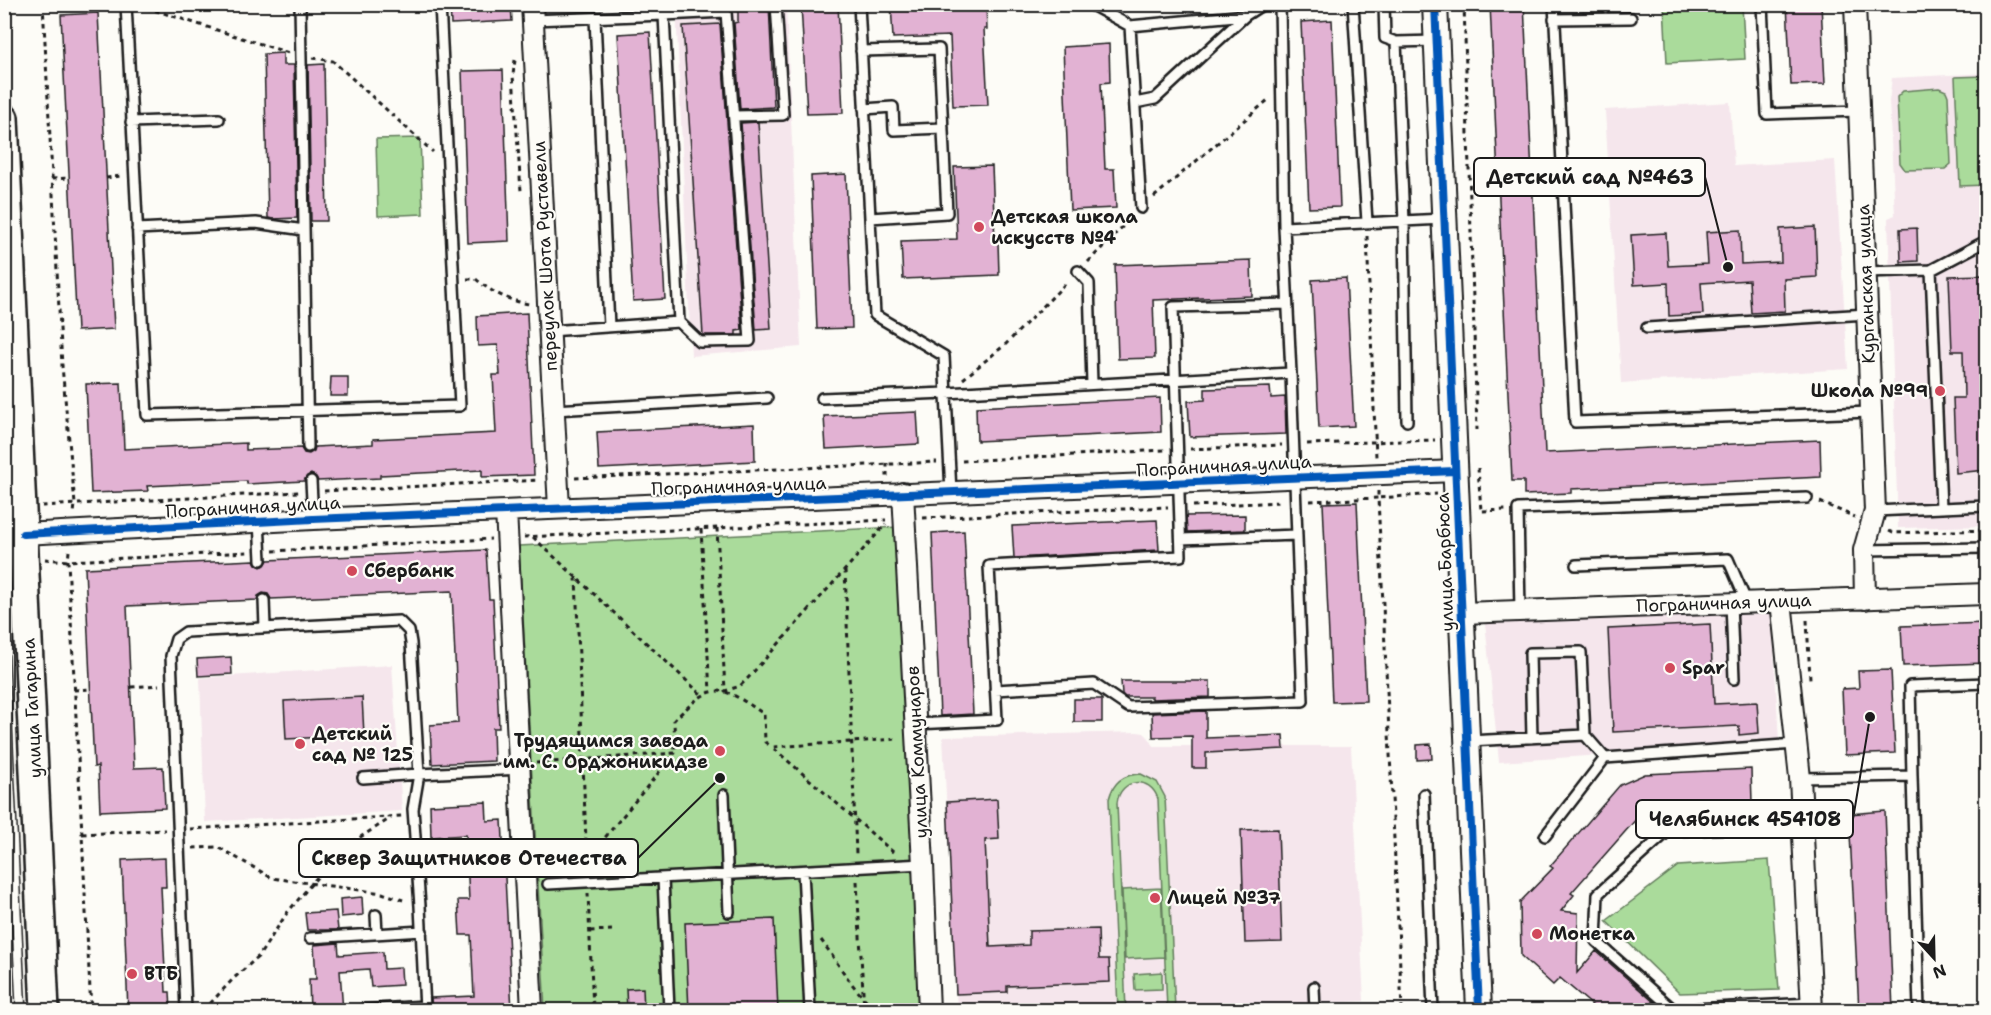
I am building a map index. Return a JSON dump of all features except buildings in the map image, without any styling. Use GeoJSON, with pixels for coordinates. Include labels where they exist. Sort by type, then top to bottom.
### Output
{"type":"FeatureCollection","features":[{"type":"Feature","properties":{"kind":"main road","name":"улица Гагарина"},"geometry":{"type":"LineString","coordinates":[[4,118],[19,534],[45,1011]]}},
{"type":"Feature","properties":{"kind":"street","name":"улица Барбюса"},"geometry":{"type":"LineString","coordinates":[[1435,4],[1479,1011]]}},
{"type":"Feature","properties":{"kind":"street","name":"Курганская улица"},"geometry":{"type":"LineString","coordinates":[[1855,4],[1875,511],[1864,550],[1865,599]]}},
{"type":"Feature","properties":{"kind":"street","name":"переулок Шота Руставели"},"geometry":{"type":"LineString","coordinates":[[532,12],[559,508]]}},
{"type":"Feature","properties":{"kind":"street","name":"Пограничная улица"},"geometry":{"type":"LineString","coordinates":[[19,534],[559,508],[1377,474],[1456,482]]}},
{"type":"Feature","properties":{"kind":"street","name":"улица Коммунаров"},"geometry":{"type":"LineString","coordinates":[[903,494],[911,731],[923,864],[929,1011]]}},
{"type":"Feature","properties":{"kind":"street"},"geometry":{"type":"LineString","coordinates":[[506,511],[528,766],[532,1011]]}},
{"type":"Feature","properties":{"kind":"street","name":"Пограничная улица"},"geometry":{"type":"LineString","coordinates":[[1462,613],[1986,594]]}},
{"type":"Feature","properties":{"kind":"street"},"geometry":{"type":"LineString","coordinates":[[1781,601],[1800,778],[1812,1007]]}},
{"type":"Feature","properties":{"kind":"lane"},"geometry":{"type":"LineString","coordinates":[[300,4],[308,447]]}},
{"type":"Feature","properties":{"kind":"lane"},"geometry":{"type":"LineString","coordinates":[[126,5],[147,415],[460,406],[440,4]]}},
{"type":"Feature","properties":{"kind":"lane"},"geometry":{"type":"LineString","coordinates":[[734,116],[783,115],[776,4]]}},
{"type":"Feature","properties":{"kind":"lane"},"geometry":{"type":"LineString","coordinates":[[859,4],[875,315],[944,356],[951,492]]}},
{"type":"Feature","properties":{"kind":"lane"},"geometry":{"type":"LineString","coordinates":[[1090,4],[1131,26],[1246,15]]}},
{"type":"Feature","properties":{"kind":"lane"},"geometry":{"type":"LineString","coordinates":[[1135,103],[1155,99],[1246,15],[1263,4]]}},
{"type":"Feature","properties":{"kind":"lane"},"geometry":{"type":"LineString","coordinates":[[995,690],[1094,684],[1128,707],[1303,701],[1284,227],[1280,4]]}},
{"type":"Feature","properties":{"kind":"lane"},"geometry":{"type":"LineString","coordinates":[[1353,4],[1367,222]]}},
{"type":"Feature","properties":{"kind":"lane"},"geometry":{"type":"LineString","coordinates":[[1384,4],[1385,38],[1396,42],[1436,41]]}},
{"type":"Feature","properties":{"kind":"lane"},"geometry":{"type":"LineString","coordinates":[[1554,4],[1575,422],[1871,412]]}},
{"type":"Feature","properties":{"kind":"lane"},"geometry":{"type":"LineString","coordinates":[[1762,4],[1767,114],[1859,111]]}},
{"type":"Feature","properties":{"kind":"lane"},"geometry":{"type":"LineString","coordinates":[[532,12],[595,18],[664,15],[726,8],[750,341],[700,342],[678,322],[664,15]]}},
{"type":"Feature","properties":{"kind":"lane"},"geometry":{"type":"LineString","coordinates":[[595,18],[609,327]]}},
{"type":"Feature","properties":{"kind":"lane"},"geometry":{"type":"LineString","coordinates":[[1554,19],[1631,18]]}},
{"type":"Feature","properties":{"kind":"lane"},"geometry":{"type":"LineString","coordinates":[[1131,26],[1141,208]]}},
{"type":"Feature","properties":{"kind":"lane"},"geometry":{"type":"LineString","coordinates":[[1396,42],[1404,221],[1407,421]]}},
{"type":"Feature","properties":{"kind":"lane"},"geometry":{"type":"LineString","coordinates":[[861,51],[939,49],[947,213],[870,218]]}},
{"type":"Feature","properties":{"kind":"lane"},"geometry":{"type":"LineString","coordinates":[[864,109],[893,107],[894,130],[943,128]]}},
{"type":"Feature","properties":{"kind":"lane"},"geometry":{"type":"LineString","coordinates":[[131,122],[219,119]]}},
{"type":"Feature","properties":{"kind":"lane"},"geometry":{"type":"LineString","coordinates":[[1284,227],[1444,219]]}},
{"type":"Feature","properties":{"kind":"lane"},"geometry":{"type":"LineString","coordinates":[[137,229],[256,223],[304,230]]}},
{"type":"Feature","properties":{"kind":"lane"},"geometry":{"type":"LineString","coordinates":[[1865,272],[1931,270],[1986,241]]}},
{"type":"Feature","properties":{"kind":"lane"},"geometry":{"type":"LineString","coordinates":[[1931,270],[1941,508]]}},
{"type":"Feature","properties":{"kind":"lane"},"geometry":{"type":"LineString","coordinates":[[1078,271],[1089,283],[1092,384]]}},
{"type":"Feature","properties":{"kind":"lane"},"geometry":{"type":"LineString","coordinates":[[911,731],[997,720],[989,566],[1181,556],[1173,307],[1287,304]]}},
{"type":"Feature","properties":{"kind":"lane"},"geometry":{"type":"LineString","coordinates":[[1647,328],[1867,314]]}},
{"type":"Feature","properties":{"kind":"lane"},"geometry":{"type":"LineString","coordinates":[[549,331],[678,322]]}},
{"type":"Feature","properties":{"kind":"lane"},"geometry":{"type":"LineString","coordinates":[[822,398],[1291,373]]}},
{"type":"Feature","properties":{"kind":"lane"},"geometry":{"type":"LineString","coordinates":[[554,410],[767,398]]}},
{"type":"Feature","properties":{"kind":"lane"},"geometry":{"type":"LineString","coordinates":[[311,481],[313,519]]}},
{"type":"Feature","properties":{"kind":"lane"},"geometry":{"type":"LineString","coordinates":[[1520,610],[1518,509],[1807,498]]}},
{"type":"Feature","properties":{"kind":"lane"},"geometry":{"type":"LineString","coordinates":[[1875,511],[1986,506]]}},
{"type":"Feature","properties":{"kind":"lane"},"geometry":{"type":"LineString","coordinates":[[259,522],[261,556]]}},
{"type":"Feature","properties":{"kind":"lane"},"geometry":{"type":"LineString","coordinates":[[1181,539],[1297,535]]}},
{"type":"Feature","properties":{"kind":"lane"},"geometry":{"type":"LineString","coordinates":[[1864,550],[1986,548]]}},
{"type":"Feature","properties":{"kind":"lane"},"geometry":{"type":"LineString","coordinates":[[1576,564],[1728,559],[1739,603],[1734,679]]}},
{"type":"Feature","properties":{"kind":"lane"},"geometry":{"type":"LineString","coordinates":[[264,600],[265,627]]}},
{"type":"Feature","properties":{"kind":"lane"},"geometry":{"type":"LineString","coordinates":[[186,1011],[171,656],[176,639],[186,632],[399,621],[409,631],[411,643],[418,774],[413,809],[425,1008],[362,1010]]}},
{"type":"Feature","properties":{"kind":"lane"},"geometry":{"type":"LineString","coordinates":[[1532,738],[1530,653],[1581,652],[1586,735],[1605,758]]}},
{"type":"Feature","properties":{"kind":"lane"},"geometry":{"type":"LineString","coordinates":[[1919,1011],[1910,686],[1986,683]]}},
{"type":"Feature","properties":{"kind":"lane"},"geometry":{"type":"LineString","coordinates":[[1467,741],[1586,735]]}},
{"type":"Feature","properties":{"kind":"lane"},"geometry":{"type":"LineString","coordinates":[[1545,836],[1605,758],[1796,744]]}},
{"type":"Feature","properties":{"kind":"lane"},"geometry":{"type":"LineString","coordinates":[[363,778],[528,766]]}},
{"type":"Feature","properties":{"kind":"lane"},"geometry":{"type":"LineString","coordinates":[[1800,778],[1912,776]]}},
{"type":"Feature","properties":{"kind":"lane"},"geometry":{"type":"LineString","coordinates":[[1424,794],[1433,1011]]}},
{"type":"Feature","properties":{"kind":"lane"},"geometry":{"type":"LineString","coordinates":[[724,795],[729,912]]}},
{"type":"Feature","properties":{"kind":"lane"},"geometry":{"type":"LineString","coordinates":[[1802,825],[1668,831],[1598,894],[1596,941],[1674,1010],[1812,1007]]}},
{"type":"Feature","properties":{"kind":"lane"},"geometry":{"type":"LineString","coordinates":[[548,884],[923,864]]}},
{"type":"Feature","properties":{"kind":"lane"},"geometry":{"type":"LineString","coordinates":[[803,871],[810,1011]]}},
{"type":"Feature","properties":{"kind":"lane"},"geometry":{"type":"LineString","coordinates":[[663,878],[669,1011]]}},
{"type":"Feature","properties":{"kind":"lane"},"geometry":{"type":"LineString","coordinates":[[376,915],[377,934]]}},
{"type":"Feature","properties":{"kind":"lane"},"geometry":{"type":"LineString","coordinates":[[310,938],[422,931]]}},
{"type":"Feature","properties":{"kind":"lane"},"geometry":{"type":"LineString","coordinates":[[1314,987],[1315,1011]]}},
{"type":"Feature","properties":{"kind":"path"},"geometry":{"type":"LineString","coordinates":[[1456,482],[1378,498],[508,538],[261,556],[68,561],[40,559],[19,534],[75,504],[1178,449],[1477,438],[1464,4]]}},
{"type":"Feature","properties":{"kind":"path"},"geometry":{"type":"LineString","coordinates":[[91,1011],[68,561],[75,504],[62,366],[43,5],[142,6],[273,49],[333,61],[447,164]]}},
{"type":"Feature","properties":{"kind":"path"},"geometry":{"type":"LineString","coordinates":[[945,393],[1006,344],[1141,208],[1281,89]]}},
{"type":"Feature","properties":{"kind":"path"},"geometry":{"type":"LineString","coordinates":[[52,179],[69,178]]}},
{"type":"Feature","properties":{"kind":"path"},"geometry":{"type":"LineString","coordinates":[[1367,222],[1402,1011]]}},
{"type":"Feature","properties":{"kind":"path"},"geometry":{"type":"LineString","coordinates":[[453,279],[476,279],[513,302],[533,305]]}},
{"type":"Feature","properties":{"kind":"path"},"geometry":{"type":"LineString","coordinates":[[1478,459],[1480,511],[1518,509]]}},
{"type":"Feature","properties":{"kind":"path"},"geometry":{"type":"LineString","coordinates":[[717,528],[725,691]]}},
{"type":"Feature","properties":{"kind":"path"},"geometry":{"type":"LineString","coordinates":[[701,529],[710,692]]}},
{"type":"Feature","properties":{"kind":"path"},"geometry":{"type":"LineString","coordinates":[[586,859],[675,753],[674,720],[710,692],[725,691],[740,686],[877,533]]}},
{"type":"Feature","properties":{"kind":"path"},"geometry":{"type":"LineString","coordinates":[[533,537],[703,696]]}},
{"type":"Feature","properties":{"kind":"path"},"geometry":{"type":"LineString","coordinates":[[845,568],[856,861]]}},
{"type":"Feature","properties":{"kind":"path"},"geometry":{"type":"LineString","coordinates":[[576,577],[587,875]]}},
{"type":"Feature","properties":{"kind":"path"},"geometry":{"type":"LineString","coordinates":[[130,687],[172,684]]}},
{"type":"Feature","properties":{"kind":"path"},"geometry":{"type":"LineString","coordinates":[[74,690],[90,689]]}},
{"type":"Feature","properties":{"kind":"path"},"geometry":{"type":"LineString","coordinates":[[725,691],[764,714],[765,742],[900,858]]}},
{"type":"Feature","properties":{"kind":"path"},"geometry":{"type":"LineString","coordinates":[[772,747],[852,742],[911,731]]}},
{"type":"Feature","properties":{"kind":"path"},"geometry":{"type":"LineString","coordinates":[[528,766],[675,753]]}},
{"type":"Feature","properties":{"kind":"path"},"geometry":{"type":"LineString","coordinates":[[81,834],[392,817],[405,816],[413,809]]}},
{"type":"Feature","properties":{"kind":"path"},"geometry":{"type":"LineString","coordinates":[[204,1011],[234,978],[259,956],[287,913],[346,846],[392,817]]}},
{"type":"Feature","properties":{"kind":"path"},"geometry":{"type":"LineString","coordinates":[[179,849],[218,847],[272,878],[382,893],[420,906]]}},
{"type":"Feature","properties":{"kind":"path"},"geometry":{"type":"LineString","coordinates":[[857,875],[864,1011]]}},
{"type":"Feature","properties":{"kind":"path"},"geometry":{"type":"LineString","coordinates":[[588,891],[593,1011]]}},
{"type":"Feature","properties":{"kind":"path"},"geometry":{"type":"LineString","coordinates":[[805,923],[863,998],[877,1011]]}},
{"type":"Feature","properties":{"kind":"path"},"geometry":{"type":"LineString","coordinates":[[590,931],[612,930]]}},
{"type":"Feature","properties":{"kind":"shaded area"},"geometry":{"type":"Polygon","coordinates":[[[786,5],[801,347],[691,356],[676,6],[786,5]]]}},
{"type":"Feature","properties":{"kind":"shaded area","name":"Школа №99"},"geometry":{"type":"Polygon","coordinates":[[[1986,73],[1986,526],[1898,528],[1888,218],[1895,215],[1889,101],[1892,78],[1986,73]]]}},
{"type":"Feature","properties":{"kind":"shaded area"},"geometry":{"type":"Polygon","coordinates":[[[1730,102],[1734,166],[1835,160],[1848,369],[1621,383],[1605,110],[1730,102]]]}},
{"type":"Feature","properties":{"kind":"shaded area"},"geometry":{"type":"Polygon","coordinates":[[[1772,614],[1779,743],[1499,762],[1485,622],[1772,614]]]}},
{"type":"Feature","properties":{"kind":"shaded area","name":"Детский сад № 125"},"geometry":{"type":"Polygon","coordinates":[[[392,665],[402,811],[205,822],[200,678],[392,665]]]}},
{"type":"Feature","properties":{"kind":"shaded area","name":"Лицей №37"},"geometry":{"type":"Polygon","coordinates":[[[1144,733],[1154,746],[1351,746],[1364,1001],[1252,1007],[1252,1010],[957,1010],[943,737],[1144,733]]]}},
{"type":"Feature","properties":{"kind":"green space"},"geometry":{"type":"Polygon","coordinates":[[[1664,5],[1742,5],[1745,59],[1667,63],[1664,5]]]}},
{"type":"Feature","properties":{"kind":"green space"},"geometry":{"type":"Polygon","coordinates":[[[1986,76],[1986,185],[1960,186],[1955,77],[1986,76]]]}},
{"type":"Feature","properties":{"kind":"green space"},"geometry":{"type":"Polygon","coordinates":[[[1939,88],[1946,91],[1948,96],[1951,164],[1945,169],[1905,170],[1900,163],[1897,97],[1903,91],[1939,88]]]}},
{"type":"Feature","properties":{"kind":"green space"},"geometry":{"type":"Polygon","coordinates":[[[420,138],[423,214],[378,216],[376,139],[420,138]]]}},
{"type":"Feature","properties":{"kind":"green space"},"geometry":{"type":"Polygon","coordinates":[[[899,527],[918,1010],[545,1010],[519,546],[899,527]]]}},
{"type":"Feature","properties":{"kind":"green space"},"geometry":{"type":"Polygon","coordinates":[[[1141,774],[1157,782],[1165,797],[1175,1010],[1167,1010],[1158,799],[1149,786],[1136,783],[1124,788],[1117,803],[1126,1010],[1118,1010],[1109,799],[1113,788],[1120,780],[1141,774]]]}},
{"type":"Feature","properties":{"kind":"green space"},"geometry":{"type":"Polygon","coordinates":[[[1769,860],[1779,990],[1680,993],[1606,921],[1678,866],[1769,860]]]}},
{"type":"Feature","properties":{"kind":"green space"},"geometry":{"type":"Polygon","coordinates":[[[1161,888],[1164,957],[1125,959],[1122,890],[1161,888]]]}},
{"type":"Feature","properties":{"kind":"green space"},"geometry":{"type":"Polygon","coordinates":[[[1162,972],[1162,989],[1135,990],[1134,974],[1162,972]]]}},
{"type":"Feature","properties":{"kind":"tram line"},"geometry":{"type":"LineString","coordinates":[[4,555],[26,1010]]}},
{"type":"Feature","properties":{"kind":"tram line"},"geometry":{"type":"LineString","coordinates":[[4,769],[16,1010]]}},
{"type":"Feature","properties":{"kind":"cycle path"},"geometry":{"type":"LineString","coordinates":[[1435,4],[1479,1010]]}},
{"type":"Feature","properties":{"kind":"cycle path"},"geometry":{"type":"LineString","coordinates":[[23,534],[313,519],[1455,471]]}},
{"type":"Feature","properties":{"kind":"place","name":"Детская школа искусств №4"},"geometry":{"type":"Point","coordinates":[979,227]}},
{"type":"Feature","properties":{"kind":"place","name":"Детский сад №463"},"geometry":{"type":"Point","coordinates":[1728,267]}},
{"type":"Feature","properties":{"kind":"place","name":"Школа №99"},"geometry":{"type":"Point","coordinates":[1940,391]}},
{"type":"Feature","properties":{"kind":"place","name":"Сбербанк"},"geometry":{"type":"Point","coordinates":[352,571]}},
{"type":"Feature","properties":{"kind":"place","name":"Spar"},"geometry":{"type":"Point","coordinates":[1670,668]}},
{"type":"Feature","properties":{"kind":"place","name":"Челябинск 454108"},"geometry":{"type":"Point","coordinates":[1870,717]}},
{"type":"Feature","properties":{"kind":"place","name":"Детский сад № 125"},"geometry":{"type":"Point","coordinates":[300,744]}},
{"type":"Feature","properties":{"kind":"place","name":"Трудящимся завода им. С. Орджоникидзе"},"geometry":{"type":"Point","coordinates":[720,751]}},
{"type":"Feature","properties":{"kind":"place","name":"Сквер Защитников Отечества"},"geometry":{"type":"Point","coordinates":[720,778]}},
{"type":"Feature","properties":{"kind":"place","name":"Лицей №37"},"geometry":{"type":"Point","coordinates":[1155,898]}},
{"type":"Feature","properties":{"kind":"place","name":"Монетка"},"geometry":{"type":"Point","coordinates":[1537,934]}},
{"type":"Feature","properties":{"kind":"place","name":"ВТБ"},"geometry":{"type":"Point","coordinates":[132,974]}}]}
